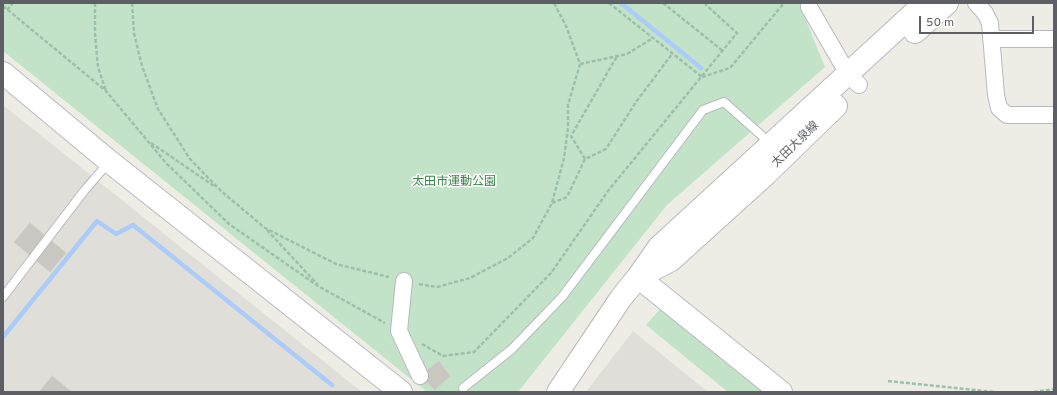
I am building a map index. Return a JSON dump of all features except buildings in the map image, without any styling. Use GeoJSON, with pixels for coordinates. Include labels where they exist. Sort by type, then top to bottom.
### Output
{"type":"FeatureCollection","features":[{"type":"Feature","properties":{"kind":"main road","name":"太田大泉線"},"geometry":{"type":"LineString","coordinates":[[854,79],[925,3]]}},
{"type":"Feature","properties":{"kind":"main road","name":"太田大泉線"},"geometry":{"type":"LineString","coordinates":[[558,392],[621,298],[659,247],[778,149],[854,79],[947,3]]}},
{"type":"Feature","properties":{"kind":"main road"},"geometry":{"type":"LineString","coordinates":[[3,73],[110,162],[401,392]]}},
{"type":"Feature","properties":{"kind":"main road"},"geometry":{"type":"LineString","coordinates":[[638,277],[781,392]]}},
{"type":"Feature","properties":{"kind":"street"},"geometry":{"type":"LineString","coordinates":[[808,3],[854,79]]}},
{"type":"Feature","properties":{"kind":"street"},"geometry":{"type":"LineString","coordinates":[[976,3],[985,13],[990,23],[996,95],[999,108],[1007,115],[1054,115]]}},
{"type":"Feature","properties":{"kind":"street"},"geometry":{"type":"LineString","coordinates":[[991,39],[1054,40]]}},
{"type":"Feature","properties":{"kind":"street"},"geometry":{"type":"LineString","coordinates":[[404,281],[399,331],[420,376]]}},
{"type":"Feature","properties":{"kind":"lane"},"geometry":{"type":"LineString","coordinates":[[463,388],[512,349],[562,297],[703,110],[724,102],[778,149]]}},
{"type":"Feature","properties":{"kind":"lane"},"geometry":{"type":"LineString","coordinates":[[3,297],[84,191],[110,162]]}},
{"type":"Feature","properties":{"kind":"path"},"geometry":{"type":"LineString","coordinates":[[8,10],[13,3]]}},
{"type":"Feature","properties":{"kind":"path"},"geometry":{"type":"LineString","coordinates":[[95,3],[94,34],[98,67],[106,91]]}},
{"type":"Feature","properties":{"kind":"path"},"geometry":{"type":"LineString","coordinates":[[132,3],[134,33],[142,66],[158,109],[190,159],[221,192]]}},
{"type":"Feature","properties":{"kind":"path"},"geometry":{"type":"LineString","coordinates":[[265,228],[336,264],[404,281],[437,287],[470,278],[508,258],[533,238],[552,203],[564,158],[568,128],[568,105],[580,64],[566,26],[554,3]]}},
{"type":"Feature","properties":{"kind":"path"},"geometry":{"type":"LineString","coordinates":[[609,3],[702,77]]}},
{"type":"Feature","properties":{"kind":"path"},"geometry":{"type":"LineString","coordinates":[[663,3],[723,50]]}},
{"type":"Feature","properties":{"kind":"path"},"geometry":{"type":"LineString","coordinates":[[3,6],[106,91],[166,163],[230,224],[322,288],[443,356],[474,352],[551,273],[608,191],[737,34],[706,3]]}},
{"type":"Feature","properties":{"kind":"path"},"geometry":{"type":"LineString","coordinates":[[702,77],[730,68],[784,3]]}},
{"type":"Feature","properties":{"kind":"path"},"geometry":{"type":"LineString","coordinates":[[580,64],[627,54],[653,38]]}},
{"type":"Feature","properties":{"kind":"path"},"geometry":{"type":"LineString","coordinates":[[552,203],[567,197],[585,159],[606,149],[636,102],[672,54]]}},
{"type":"Feature","properties":{"kind":"path"},"geometry":{"type":"LineString","coordinates":[[585,159],[571,136],[617,56]]}},
{"type":"Feature","properties":{"kind":"path"},"geometry":{"type":"LineString","coordinates":[[147,140],[204,178],[265,228],[322,288]]}},
{"type":"Feature","properties":{"kind":"path"},"geometry":{"type":"LineString","coordinates":[[888,381],[994,392]]}},
{"type":"Feature","properties":{"kind":"path"},"geometry":{"type":"LineString","coordinates":[[1034,392],[1054,389]]}},
{"type":"Feature","properties":{"kind":"shaded area"},"geometry":{"type":"Polygon","coordinates":[[[3,105],[362,392],[3,392],[3,105]]]}},
{"type":"Feature","properties":{"kind":"shaded area"},"geometry":{"type":"Polygon","coordinates":[[[633,331],[708,392],[586,392],[633,331]]]}},
{"type":"Feature","properties":{"kind":"green space","name":"太田市運動公園"},"geometry":{"type":"Polygon","coordinates":[[[3,3],[805,3],[807,23],[825,67],[667,205],[518,392],[427,392],[3,51],[3,3]]]}},
{"type":"Feature","properties":{"kind":"green space"},"geometry":{"type":"Polygon","coordinates":[[[661,308],[765,392],[728,392],[646,325],[661,308]]]}},
{"type":"Feature","properties":{"kind":"waterway"},"geometry":{"type":"LineString","coordinates":[[621,3],[701,68]]}},
{"type":"Feature","properties":{"kind":"waterway"},"geometry":{"type":"LineString","coordinates":[[3,337],[97,221],[116,234],[133,225],[332,385]]}}]}
